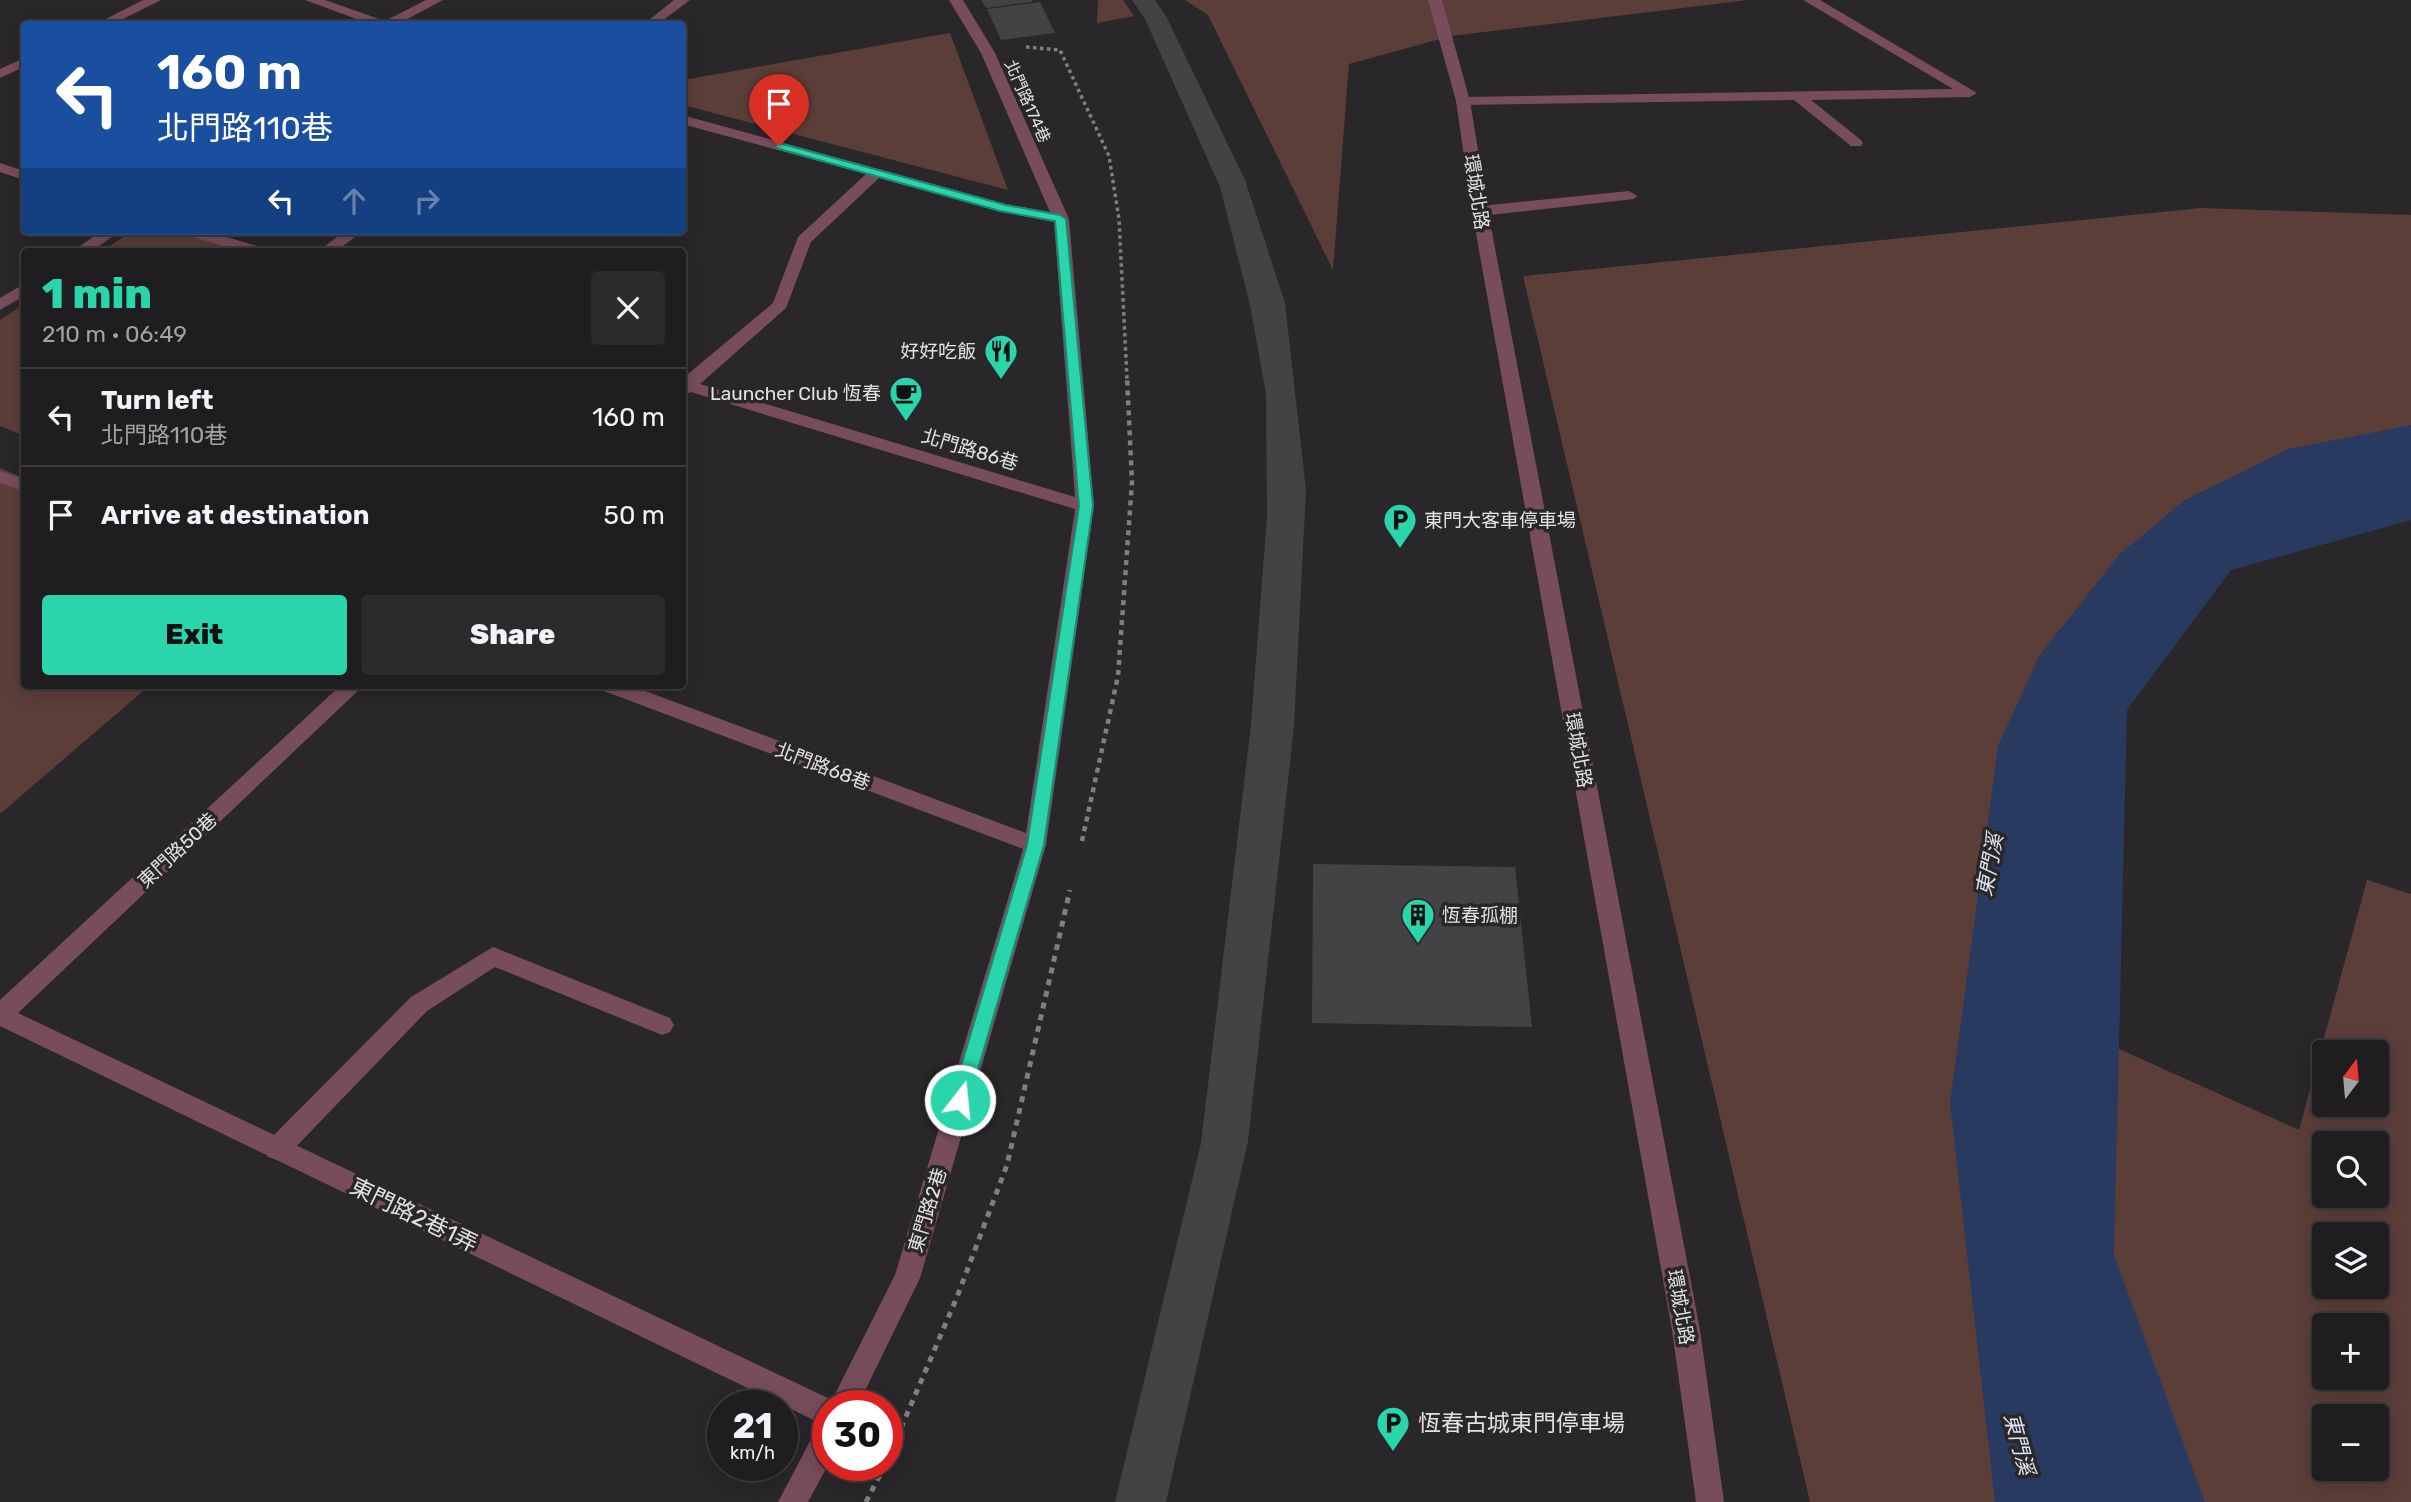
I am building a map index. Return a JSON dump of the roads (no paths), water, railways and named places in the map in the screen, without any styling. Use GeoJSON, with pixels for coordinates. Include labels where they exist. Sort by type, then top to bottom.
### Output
{"type":"FeatureCollection","features":[{"type":"Feature","properties":{"kind":"street"},"geometry":{"type":"LineString","coordinates":[[109,21],[154,0]]}},
{"type":"Feature","properties":{"kind":"street"},"geometry":{"type":"LineString","coordinates":[[313,0],[369,21]]}},
{"type":"Feature","properties":{"kind":"street"},"geometry":{"type":"LineString","coordinates":[[395,21],[436,0]]}},
{"type":"Feature","properties":{"kind":"street"},"geometry":{"type":"LineString","coordinates":[[654,21],[683,0]]}},
{"type":"Feature","properties":{"kind":"street","name":"北門路174巷"},"geometry":{"type":"LineString","coordinates":[[956,0],[988,53],[1060,219]]}},
{"type":"Feature","properties":{"kind":"street","name":"環城北路"},"geometry":{"type":"LineString","coordinates":[[1435,0],[1463,101],[1480,211],[1686,1330],[1710,1502]]}},
{"type":"Feature","properties":{"kind":"street"},"geometry":{"type":"LineString","coordinates":[[1463,101],[1970,93],[1810,0]]}},
{"type":"Feature","properties":{"kind":"street"},"geometry":{"type":"LineString","coordinates":[[0,74],[21,64]]}},
{"type":"Feature","properties":{"kind":"street"},"geometry":{"type":"LineString","coordinates":[[1798,96],[1856,143]]}},
{"type":"Feature","properties":{"kind":"street"},"geometry":{"type":"LineString","coordinates":[[686,120],[1004,208],[1060,219]]}},
{"type":"Feature","properties":{"kind":"street"},"geometry":{"type":"LineString","coordinates":[[0,167],[21,175]]}},
{"type":"Feature","properties":{"kind":"street"},"geometry":{"type":"LineString","coordinates":[[686,386],[780,305],[804,240],[876,173]]}},
{"type":"Feature","properties":{"kind":"street"},"geometry":{"type":"LineString","coordinates":[[1480,211],[1629,196]]}},
{"type":"Feature","properties":{"kind":"street","name":"東門路2巷"},"geometry":{"type":"LineString","coordinates":[[851,1390],[907,1278],[1035,845],[1086,506],[1060,219]]}},
{"type":"Feature","properties":{"kind":"street"},"geometry":{"type":"LineString","coordinates":[[86,248],[106,235]]}},
{"type":"Feature","properties":{"kind":"street"},"geometry":{"type":"LineString","coordinates":[[203,235],[247,248]]}},
{"type":"Feature","properties":{"kind":"street"},"geometry":{"type":"LineString","coordinates":[[331,248],[349,235]]}},
{"type":"Feature","properties":{"kind":"street"},"geometry":{"type":"LineString","coordinates":[[0,305],[21,291]]}},
{"type":"Feature","properties":{"kind":"street","name":"北門路86巷"},"geometry":{"type":"LineString","coordinates":[[686,387],[1086,506]]}},
{"type":"Feature","properties":{"kind":"street"},"geometry":{"type":"LineString","coordinates":[[0,477],[21,484]]}},
{"type":"Feature","properties":{"kind":"street","name":"東門路50巷"},"geometry":{"type":"LineString","coordinates":[[0,1015],[351,689]]}},
{"type":"Feature","properties":{"kind":"street","name":"北門路68巷"},"geometry":{"type":"LineString","coordinates":[[619,689],[1035,845]]}},
{"type":"Feature","properties":{"kind":"street"},"geometry":{"type":"LineString","coordinates":[[277,1149],[419,1004],[493,956],[662,1025]]}},
{"type":"Feature","properties":{"kind":"street","name":"東門路2巷1弄"},"geometry":{"type":"LineString","coordinates":[[0,1015],[812,1405]]}},
{"type":"Feature","properties":{"kind":"street"},"geometry":{"type":"LineString","coordinates":[[792,1502],[812,1465]]}},
{"type":"Feature","properties":{"kind":"water","name":"東門溪"},"geometry":{"type":"Polygon","coordinates":[[[2411,425],[2411,520],[2231,570],[2127,710],[2114,1255],[2205,1502],[1995,1502],[1950,1103],[1998,746],[2039,656],[2119,555],[2185,500],[2288,449],[2411,425]]]}},
{"type":"Feature","properties":{"kind":"place","name":"好好吃飯"},"geometry":{"type":"Point","coordinates":[1001,381]}},
{"type":"Feature","properties":{"kind":"place","name":"Launcher Club 恆春"},"geometry":{"type":"Point","coordinates":[906,423]}},
{"type":"Feature","properties":{"kind":"place","name":"東門大客車停車場"},"geometry":{"type":"Point","coordinates":[1400,550]}},
{"type":"Feature","properties":{"kind":"place","name":"恆春孤棚"},"geometry":{"type":"Point","coordinates":[1418,945]}},
{"type":"Feature","properties":{"kind":"place","name":"恆春古城東門停車場"},"geometry":{"type":"Point","coordinates":[1393,1453]}}]}
